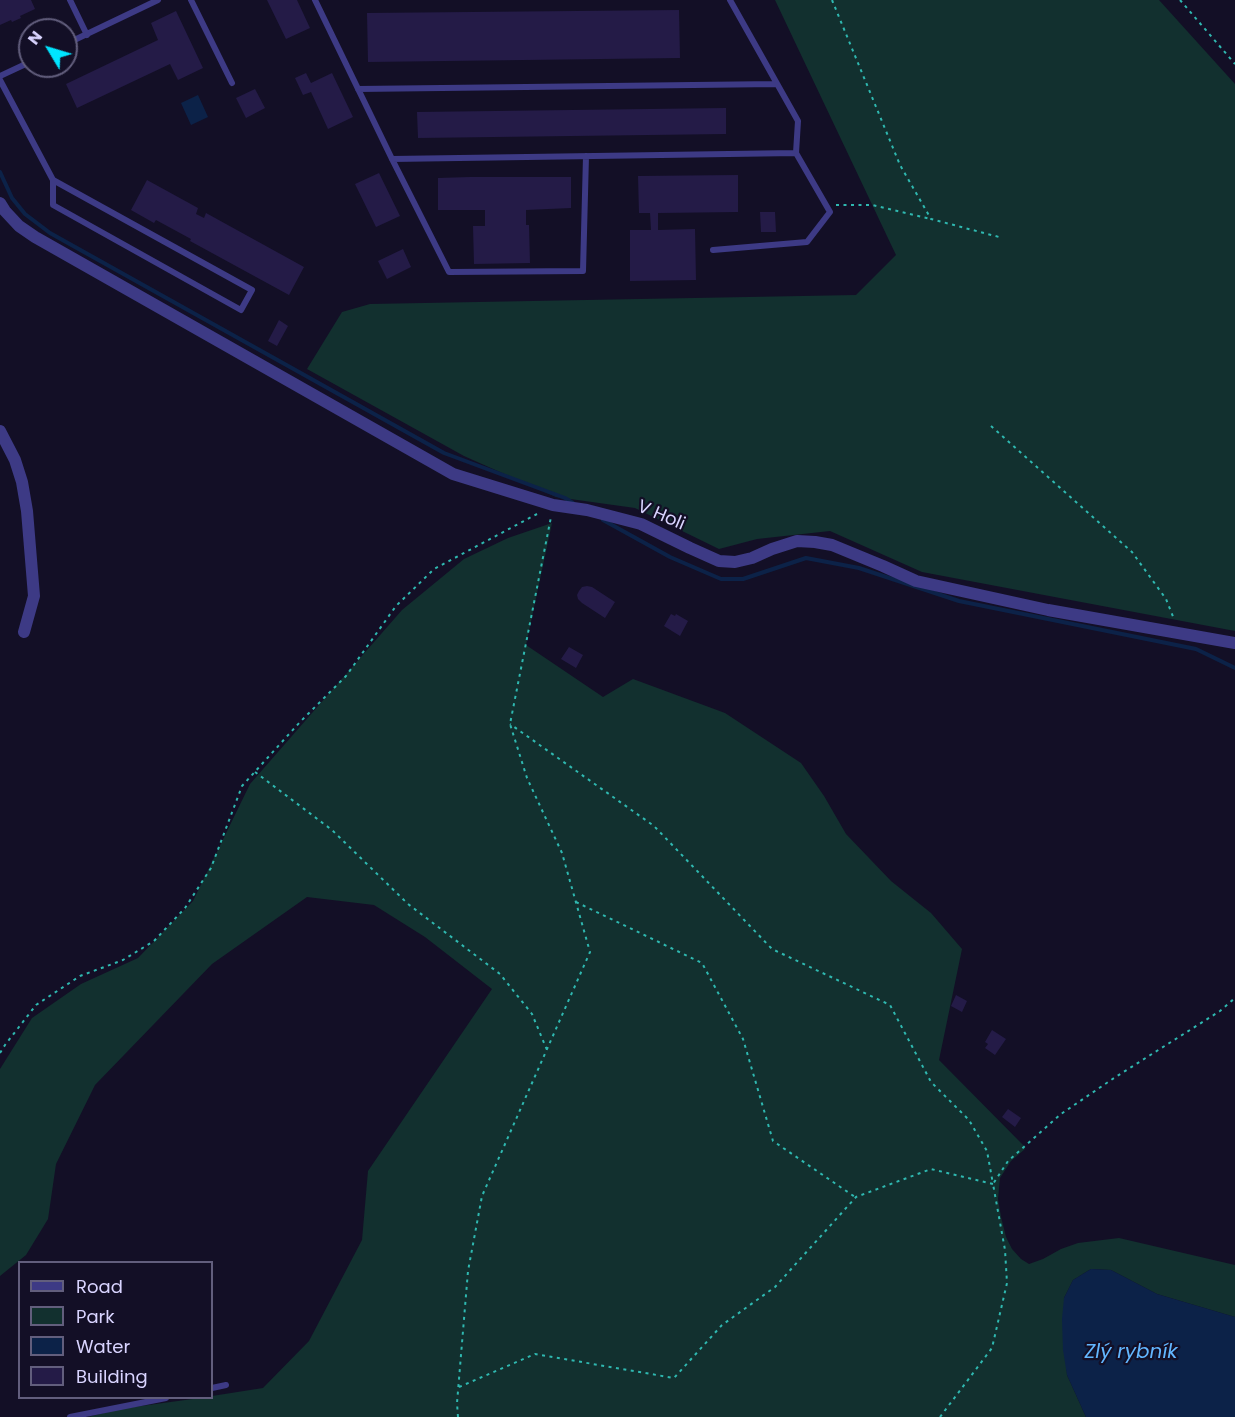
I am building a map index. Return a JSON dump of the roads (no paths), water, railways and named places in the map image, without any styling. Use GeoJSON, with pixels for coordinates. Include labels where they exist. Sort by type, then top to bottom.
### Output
{"type":"FeatureCollection","features":[{"type":"Feature","properties":{"kind":"street","name":"V Holi"},"geometry":{"type":"LineString","coordinates":[[0,203],[5,212],[19,226],[35,237],[453,474],[553,505],[587,510],[641,524],[719,561],[735,562],[752,558],[797,541],[815,542],[832,545],[916,581],[1048,610],[1235,643]]}},
{"type":"Feature","properties":{"kind":"street"},"geometry":{"type":"LineString","coordinates":[[0,431],[15,460],[27,511],[34,596],[24,632]]}},
{"type":"Feature","properties":{"kind":"lane"},"geometry":{"type":"LineString","coordinates":[[70,0],[87,34]]}},
{"type":"Feature","properties":{"kind":"lane"},"geometry":{"type":"LineString","coordinates":[[78,38],[158,0]]}},
{"type":"Feature","properties":{"kind":"lane"},"geometry":{"type":"LineString","coordinates":[[191,0],[232,83]]}},
{"type":"Feature","properties":{"kind":"lane"},"geometry":{"type":"LineString","coordinates":[[315,0],[449,272],[583,271],[586,156]]}},
{"type":"Feature","properties":{"kind":"lane"},"geometry":{"type":"LineString","coordinates":[[712,250],[807,242],[830,212],[796,153],[798,121],[730,0]]}},
{"type":"Feature","properties":{"kind":"lane"},"geometry":{"type":"LineString","coordinates":[[18,68],[0,78],[53,180],[53,205],[241,310],[252,290],[53,180]]}},
{"type":"Feature","properties":{"kind":"lane"},"geometry":{"type":"LineString","coordinates":[[358,89],[777,84]]}},
{"type":"Feature","properties":{"kind":"lane"},"geometry":{"type":"LineString","coordinates":[[392,159],[796,153]]}},
{"type":"Feature","properties":{"kind":"lane"},"geometry":{"type":"LineString","coordinates":[[213,1388],[226,1385]]}},
{"type":"Feature","properties":{"kind":"lane"},"geometry":{"type":"LineString","coordinates":[[70,1417],[161,1399]]}},
{"type":"Feature","properties":{"kind":"water"},"geometry":{"type":"Polygon","coordinates":[[[198,95],[208,117],[191,125],[181,103],[198,95]]]}},
{"type":"Feature","properties":{"kind":"water","name":"Zlý rybník"},"geometry":{"type":"Polygon","coordinates":[[[1091,1269],[1111,1270],[1157,1294],[1235,1317],[1235,1417],[1086,1417],[1067,1375],[1062,1319],[1064,1298],[1073,1280],[1091,1269]]]}},
{"type":"Feature","properties":{"kind":"waterway"},"geometry":{"type":"LineString","coordinates":[[0,172],[12,198],[25,214],[50,233],[444,453],[573,503]]}},
{"type":"Feature","properties":{"kind":"waterway"},"geometry":{"type":"LineString","coordinates":[[603,520],[670,557],[721,579],[743,579],[806,558],[859,568],[959,601],[1196,649],[1235,668]]}}]}
